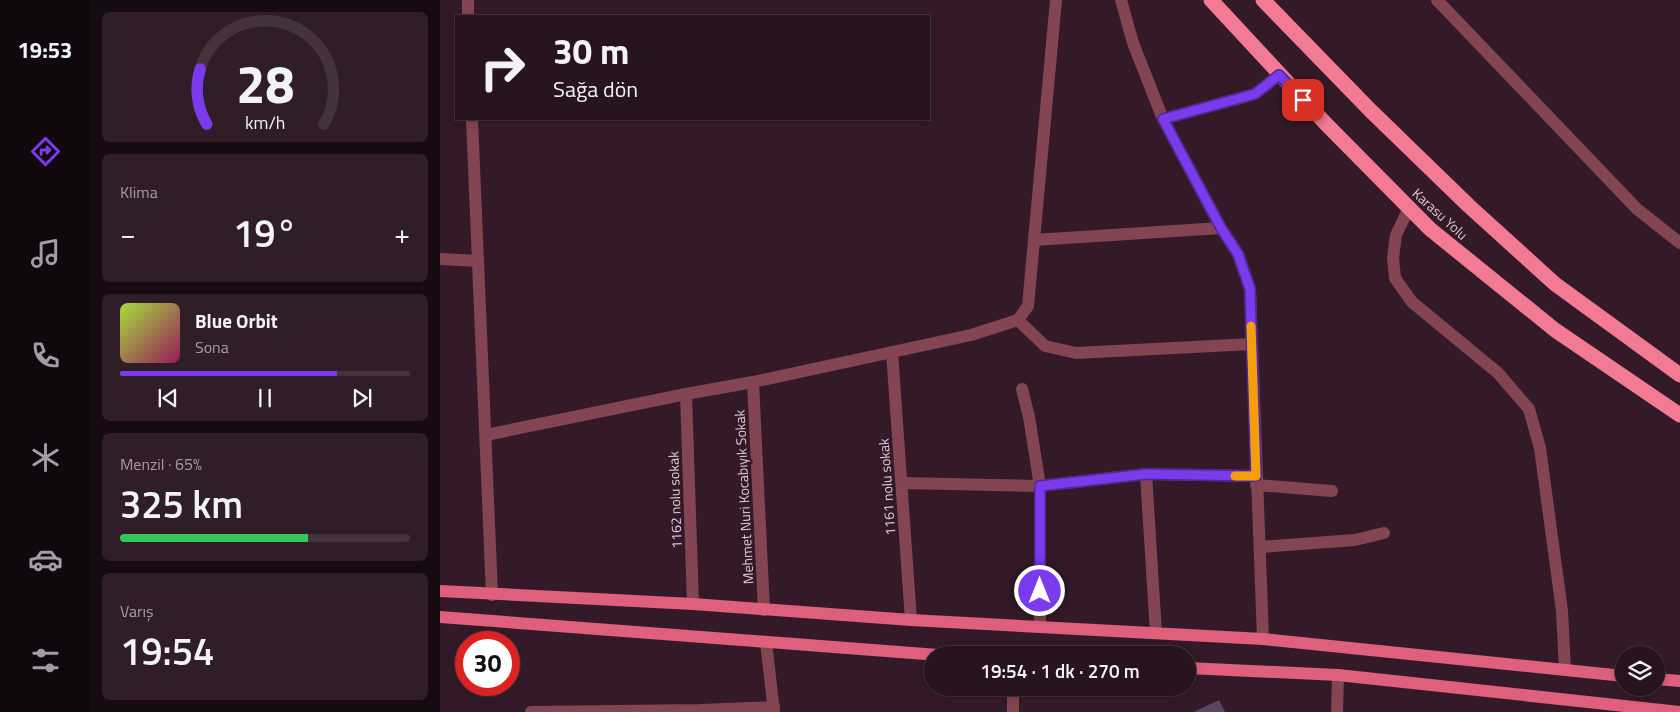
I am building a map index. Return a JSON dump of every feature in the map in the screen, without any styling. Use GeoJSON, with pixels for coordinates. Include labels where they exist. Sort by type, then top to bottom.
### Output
{"type":"FeatureCollection","features":[{"type":"Feature","properties":{"kind":"highway","name":"Karasu Yolu"},"geometry":{"type":"LineString","coordinates":[[1210,0],[1279,75],[1430,229],[1555,330],[1680,415]]}},
{"type":"Feature","properties":{"kind":"highway"},"geometry":{"type":"LineString","coordinates":[[1263,0],[1413,152],[1555,284],[1680,375]]}},
{"type":"Feature","properties":{"kind":"main road"},"geometry":{"type":"LineString","coordinates":[[440,592],[693,604],[911,620],[1263,640],[1615,675]]}},
{"type":"Feature","properties":{"kind":"main road"},"geometry":{"type":"LineString","coordinates":[[440,617],[924,654]]}},
{"type":"Feature","properties":{"kind":"main road"},"geometry":{"type":"LineString","coordinates":[[1196,668],[1338,675],[1609,708],[1680,712]]}},
{"type":"Feature","properties":{"kind":"main road"},"geometry":{"type":"LineString","coordinates":[[1665,680],[1680,682]]}},
{"type":"Feature","properties":{"kind":"street"},"geometry":{"type":"LineString","coordinates":[[468,0],[468,15]]}},
{"type":"Feature","properties":{"kind":"street"},"geometry":{"type":"LineString","coordinates":[[486,435],[753,382],[971,335],[1018,320],[1028,306],[1056,0]]}},
{"type":"Feature","properties":{"kind":"street"},"geometry":{"type":"LineString","coordinates":[[1121,0],[1133,43],[1163,119],[1221,228],[1238,254],[1250,289],[1263,640]]}},
{"type":"Feature","properties":{"kind":"street"},"geometry":{"type":"LineString","coordinates":[[1437,0],[1637,209],[1680,243]]}},
{"type":"Feature","properties":{"kind":"street"},"geometry":{"type":"LineString","coordinates":[[1163,119],[1255,94],[1279,75]]}},
{"type":"Feature","properties":{"kind":"street"},"geometry":{"type":"LineString","coordinates":[[472,120],[492,595]]}},
{"type":"Feature","properties":{"kind":"street"},"geometry":{"type":"LineString","coordinates":[[1409,208],[1396,235],[1393,258],[1395,278],[1412,302],[1498,373],[1528,409],[1540,448],[1562,611],[1565,669]]}},
{"type":"Feature","properties":{"kind":"street"},"geometry":{"type":"LineString","coordinates":[[1034,240],[1221,228]]}},
{"type":"Feature","properties":{"kind":"street"},"geometry":{"type":"LineString","coordinates":[[440,258],[478,261]]}},
{"type":"Feature","properties":{"kind":"street"},"geometry":{"type":"LineString","coordinates":[[1018,320],[1045,346],[1076,353],[1252,344]]}},
{"type":"Feature","properties":{"kind":"street","name":"1161 nolu sokak"},"geometry":{"type":"LineString","coordinates":[[892,352],[911,620]]}},
{"type":"Feature","properties":{"kind":"street","name":"Mehmet Nuri Kocabıyık Sokak"},"geometry":{"type":"LineString","coordinates":[[753,382],[764,610]]}},
{"type":"Feature","properties":{"kind":"street"},"geometry":{"type":"LineString","coordinates":[[1022,389],[1029,417],[1040,486],[1040,628]]}},
{"type":"Feature","properties":{"kind":"street","name":"1162 nolu sokak"},"geometry":{"type":"LineString","coordinates":[[686,394],[693,604]]}},
{"type":"Feature","properties":{"kind":"street"},"geometry":{"type":"LineString","coordinates":[[1146,474],[1156,633]]}},
{"type":"Feature","properties":{"kind":"street"},"geometry":{"type":"LineString","coordinates":[[902,483],[1040,486],[1146,474],[1256,480],[1332,491]]}},
{"type":"Feature","properties":{"kind":"street"},"geometry":{"type":"LineString","coordinates":[[1260,546],[1355,540],[1384,533]]}},
{"type":"Feature","properties":{"kind":"street"},"geometry":{"type":"LineString","coordinates":[[531,712],[774,709],[766,642]]}},
{"type":"Feature","properties":{"kind":"street"},"geometry":{"type":"LineString","coordinates":[[1337,712],[1338,675]]}},
{"type":"Feature","properties":{"kind":"street"},"geometry":{"type":"LineString","coordinates":[[1013,696],[1013,712]]}},
{"type":"Feature","properties":{"kind":"building"},"geometry":{"type":"Polygon","coordinates":[[[1219,700],[1225,712],[1194,712],[1219,700]]]}},
{"type":"Feature","properties":{"kind":"slow traffic"},"geometry":{"type":"LineString","coordinates":[[1235,476],[1256,476],[1251,326]]}},
{"type":"Feature","properties":{"kind":"route"},"geometry":{"type":"LineString","coordinates":[[1040,591],[1040,486],[1146,474],[1256,476],[1250,289],[1238,254],[1221,228],[1163,119],[1255,94],[1279,75],[1303,100]]}}]}
